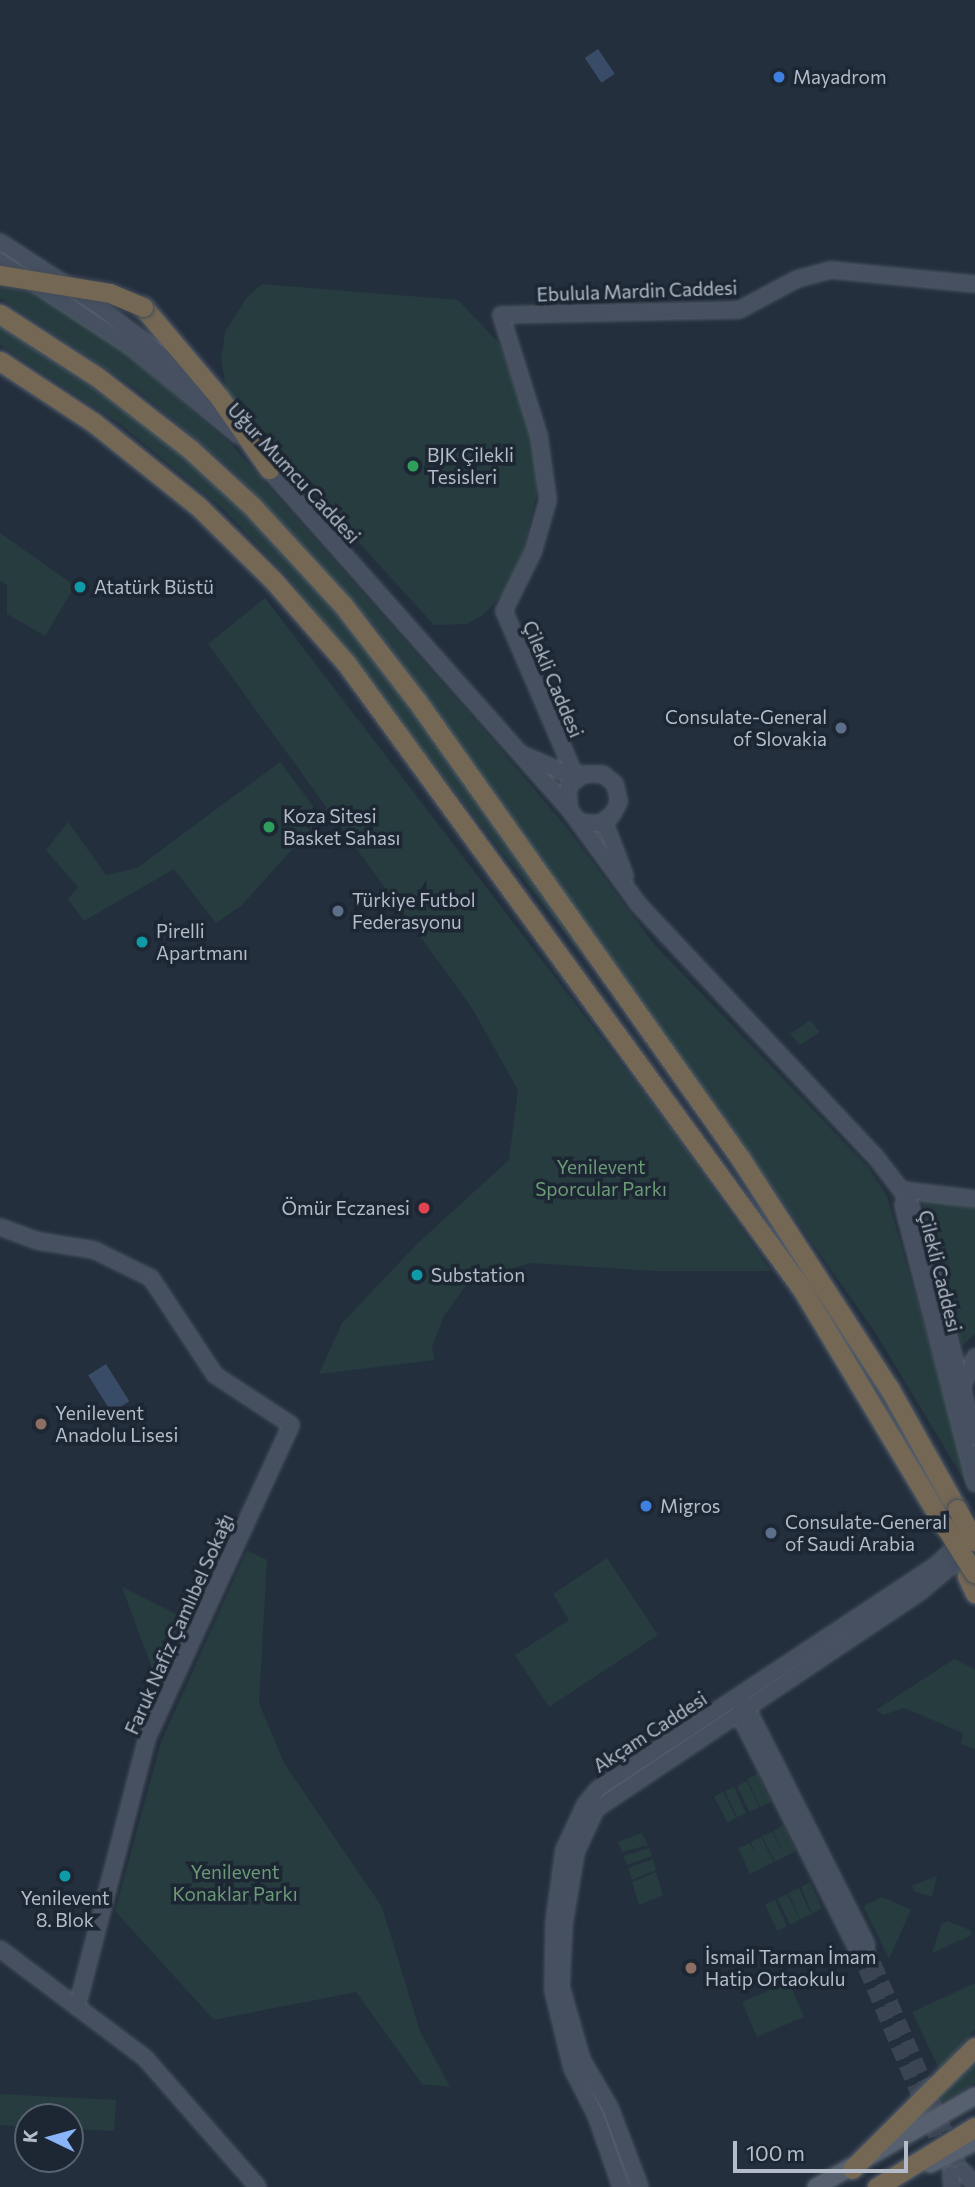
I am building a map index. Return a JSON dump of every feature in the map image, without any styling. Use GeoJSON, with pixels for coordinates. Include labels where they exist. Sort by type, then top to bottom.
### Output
{"type":"FeatureCollection","features":[{"type":"Feature","properties":{"kind":"highway"},"geometry":{"type":"LineString","coordinates":[[0,275],[110,293],[143,307],[219,397],[269,469]]}},
{"type":"Feature","properties":{"kind":"highway"},"geometry":{"type":"LineString","coordinates":[[0,314],[96,376],[190,449],[251,505],[343,605],[417,701],[773,1207],[889,1388],[975,1543]]}},
{"type":"Feature","properties":{"kind":"highway"},"geometry":{"type":"LineString","coordinates":[[0,361],[93,422],[198,506],[246,551],[339,655],[754,1221],[866,1390],[973,1579]]}},
{"type":"Feature","properties":{"kind":"highway"},"geometry":{"type":"LineString","coordinates":[[957,1509],[975,1532]]}},
{"type":"Feature","properties":{"kind":"highway"},"geometry":{"type":"LineString","coordinates":[[852,2169],[975,2047]]}},
{"type":"Feature","properties":{"kind":"highway"},"geometry":{"type":"LineString","coordinates":[[878,2187],[975,2127]]}},
{"type":"Feature","properties":{"kind":"main road"},"geometry":{"type":"LineString","coordinates":[[0,242],[57,275],[171,362],[230,428]]}},
{"type":"Feature","properties":{"kind":"main road","name":"Uğur Mumcu Caddesi"},"geometry":{"type":"LineString","coordinates":[[0,261],[131,347],[230,428],[569,809]]}},
{"type":"Feature","properties":{"kind":"main road","name":"Ebulula Mardin Caddesi"},"geometry":{"type":"LineString","coordinates":[[501,315],[739,310],[797,279],[831,270],[975,284]]}},
{"type":"Feature","properties":{"kind":"main road","name":"Çilekli Caddesi"},"geometry":{"type":"LineString","coordinates":[[501,315],[539,436],[548,499],[533,552],[504,611],[576,778]]}},
{"type":"Feature","properties":{"kind":"main road","name":"Uğur Mumcu Caddesi"},"geometry":{"type":"LineString","coordinates":[[521,754],[576,778]]}},
{"type":"Feature","properties":{"kind":"main road"},"geometry":{"type":"LineString","coordinates":[[569,809],[567,792],[576,778],[597,772],[615,784],[618,806],[604,821],[579,822]]}},
{"type":"Feature","properties":{"kind":"main road","name":"Çilekli Caddesi"},"geometry":{"type":"LineString","coordinates":[[569,809],[639,905],[876,1156],[901,1190],[924,1241],[975,1484]]}},
{"type":"Feature","properties":{"kind":"main road","name":"Çilekli Caddesi"},"geometry":{"type":"LineString","coordinates":[[604,821],[630,891]]}},
{"type":"Feature","properties":{"kind":"main road"},"geometry":{"type":"LineString","coordinates":[[901,1190],[975,1199]]}},
{"type":"Feature","properties":{"kind":"main road","name":"Faruk Nafiz Çamlıbel Sokağı"},"geometry":{"type":"LineString","coordinates":[[0,1227],[38,1241],[94,1250],[151,1278],[215,1375],[291,1425],[147,1738],[77,2007]]}},
{"type":"Feature","properties":{"kind":"main road"},"geometry":{"type":"LineString","coordinates":[[948,1357],[975,1351]]}},
{"type":"Feature","properties":{"kind":"main road","name":"Çilekli Caddesi"},"geometry":{"type":"LineString","coordinates":[[948,1357],[962,1388],[975,1437]]}},
{"type":"Feature","properties":{"kind":"main road"},"geometry":{"type":"LineString","coordinates":[[962,1388],[975,1357]]}},
{"type":"Feature","properties":{"kind":"main road"},"geometry":{"type":"LineString","coordinates":[[938,1572],[975,1524]]}},
{"type":"Feature","properties":{"kind":"main road"},"geometry":{"type":"LineString","coordinates":[[938,1572],[975,1543]]}},
{"type":"Feature","properties":{"kind":"main road","name":"Akçam Caddesi"},"geometry":{"type":"LineString","coordinates":[[640,2187],[610,2108],[582,2060],[561,1987],[564,1924],[576,1852],[596,1809],[739,1706],[938,1572]]}},
{"type":"Feature","properties":{"kind":"main road"},"geometry":{"type":"LineString","coordinates":[[739,1706],[861,1947]]}},
{"type":"Feature","properties":{"kind":"main road","name":"Akçam Caddesi"},"geometry":{"type":"LineString","coordinates":[[621,2187],[596,2115],[572,2068],[553,1990],[554,1923],[564,1850],[585,1805],[598,1789],[739,1706]]}},
{"type":"Feature","properties":{"kind":"main road"},"geometry":{"type":"LineString","coordinates":[[0,1949],[145,2058],[258,2187]]}},
{"type":"Feature","properties":{"kind":"main road"},"geometry":{"type":"LineString","coordinates":[[816,2187],[852,2169],[975,2096]]}},
{"type":"Feature","properties":{"kind":"main road"},"geometry":{"type":"LineString","coordinates":[[596,2115],[610,2108]]}},
{"type":"Feature","properties":{"kind":"main road"},"geometry":{"type":"LineString","coordinates":[[878,2187],[975,2142]]}},
{"type":"Feature","properties":{"kind":"main road"},"geometry":{"type":"LineString","coordinates":[[956,2177],[975,2185]]}},
{"type":"Feature","properties":{"kind":"main road"},"geometry":{"type":"LineString","coordinates":[[956,2177],[966,2187]]}},
{"type":"Feature","properties":{"kind":"green space","name":"BJK Çilekli Tesisleri"},"geometry":{"type":"Polygon","coordinates":[[[262,284],[458,300],[499,343],[535,444],[538,489],[523,553],[507,590],[483,615],[467,624],[434,625],[228,399],[221,360],[225,332],[248,296],[262,284]]]}},
{"type":"Feature","properties":{"kind":"green space"},"geometry":{"type":"Polygon","coordinates":[[[0,285],[35,291],[117,345],[231,444],[492,739],[568,829],[654,944],[868,1167],[887,1196],[972,1493],[875,1332],[374,625],[230,468],[134,387],[0,298],[0,285]]]}},
{"type":"Feature","properties":{"kind":"green space"},"geometry":{"type":"Polygon","coordinates":[[[0,326],[170,440],[232,496],[330,603],[451,762],[593,969],[287,576],[223,509],[120,424],[0,345],[0,326]]]}},
{"type":"Feature","properties":{"kind":"green space"},"geometry":{"type":"Polygon","coordinates":[[[0,533],[75,586],[45,636],[7,614],[7,585],[0,581],[0,533]]]}},
{"type":"Feature","properties":{"kind":"green space","name":"Yenilevent Sporcular Parkı"},"geometry":{"type":"Polygon","coordinates":[[[265,598],[672,1130],[771,1271],[655,1271],[531,1263],[470,1280],[444,1316],[432,1346],[434,1360],[319,1374],[342,1323],[418,1243],[509,1160],[518,1090],[472,1008],[208,644],[265,598]]]}},
{"type":"Feature","properties":{"kind":"green space"},"geometry":{"type":"Polygon","coordinates":[[[280,762],[321,817],[242,905],[216,923],[174,869],[84,921],[68,899],[78,887],[46,850],[68,822],[106,875],[137,868],[280,762]]]}},
{"type":"Feature","properties":{"kind":"green space"},"geometry":{"type":"Polygon","coordinates":[[[810,1020],[820,1032],[800,1045],[790,1034],[810,1020]]]}},
{"type":"Feature","properties":{"kind":"green space"},"geometry":{"type":"Polygon","coordinates":[[[921,1197],[975,1209],[975,1334],[962,1346],[921,1197]]]}},
{"type":"Feature","properties":{"kind":"green space","name":"Yenilevent Konaklar Parkı"},"geometry":{"type":"Polygon","coordinates":[[[247,1550],[267,1560],[259,1703],[284,1763],[382,1907],[420,2031],[450,2087],[422,2084],[356,1992],[214,2020],[115,1911],[161,1742],[247,1550]]]}},
{"type":"Feature","properties":{"kind":"green space"},"geometry":{"type":"Polygon","coordinates":[[[607,1558],[658,1635],[549,1707],[515,1655],[569,1620],[553,1594],[607,1558]]]}},
{"type":"Feature","properties":{"kind":"green space"},"geometry":{"type":"Polygon","coordinates":[[[122,1587],[183,1617],[156,1679],[122,1587]]]}},
{"type":"Feature","properties":{"kind":"green space"},"geometry":{"type":"Polygon","coordinates":[[[954,1659],[975,1669],[975,1749],[961,1744],[963,1733],[904,1708],[883,1715],[876,1710],[954,1659]]]}},
{"type":"Feature","properties":{"kind":"green space"},"geometry":{"type":"Polygon","coordinates":[[[758,1774],[771,1802],[760,1807],[747,1779],[758,1774]]]}},
{"type":"Feature","properties":{"kind":"green space"},"geometry":{"type":"Polygon","coordinates":[[[747,1781],[759,1807],[749,1812],[737,1786],[747,1781]]]}},
{"type":"Feature","properties":{"kind":"green space"},"geometry":{"type":"Polygon","coordinates":[[[734,1787],[746,1813],[737,1818],[725,1791],[734,1787]]]}},
{"type":"Feature","properties":{"kind":"green space"},"geometry":{"type":"Polygon","coordinates":[[[723,1792],[736,1818],[727,1822],[714,1797],[723,1792]]]}},
{"type":"Feature","properties":{"kind":"green space"},"geometry":{"type":"Polygon","coordinates":[[[783,1825],[796,1851],[775,1862],[762,1836],[772,1832],[783,1852],[773,1831],[783,1825]]]}},
{"type":"Feature","properties":{"kind":"green space"},"geometry":{"type":"Polygon","coordinates":[[[642,1833],[648,1845],[622,1852],[618,1842],[642,1833]]]}},
{"type":"Feature","properties":{"kind":"green space"},"geometry":{"type":"Polygon","coordinates":[[[761,1837],[774,1862],[750,1874],[738,1848],[750,1843],[756,1856],[751,1842],[761,1837]]]}},
{"type":"Feature","properties":{"kind":"green space"},"geometry":{"type":"Polygon","coordinates":[[[649,1848],[652,1856],[627,1865],[623,1856],[649,1848]]]}},
{"type":"Feature","properties":{"kind":"green space"},"geometry":{"type":"Polygon","coordinates":[[[653,1859],[656,1870],[632,1880],[628,1868],[653,1859]]]}},
{"type":"Feature","properties":{"kind":"green space"},"geometry":{"type":"Polygon","coordinates":[[[656,1872],[663,1895],[639,1905],[632,1882],[656,1872]]]}},
{"type":"Feature","properties":{"kind":"green space"},"geometry":{"type":"Polygon","coordinates":[[[937,1876],[932,1897],[914,1891],[912,1886],[937,1876]]]}},
{"type":"Feature","properties":{"kind":"green space"},"geometry":{"type":"Polygon","coordinates":[[[810,1882],[822,1908],[812,1914],[801,1887],[810,1882]]]}},
{"type":"Feature","properties":{"kind":"green space"},"geometry":{"type":"Polygon","coordinates":[[[799,1888],[811,1914],[800,1919],[788,1893],[799,1888]]]}},
{"type":"Feature","properties":{"kind":"green space"},"geometry":{"type":"Polygon","coordinates":[[[787,1894],[800,1920],[790,1925],[777,1899],[787,1894]]]}},
{"type":"Feature","properties":{"kind":"green space"},"geometry":{"type":"Polygon","coordinates":[[[882,1897],[911,1910],[889,1959],[863,1906],[882,1897]]]}},
{"type":"Feature","properties":{"kind":"green space"},"geometry":{"type":"Polygon","coordinates":[[[775,1900],[787,1926],[777,1931],[765,1905],[775,1900]]]}},
{"type":"Feature","properties":{"kind":"green space"},"geometry":{"type":"Polygon","coordinates":[[[947,1921],[970,1930],[972,1935],[932,1953],[941,1925],[947,1921]]]}},
{"type":"Feature","properties":{"kind":"green space"},"geometry":{"type":"Polygon","coordinates":[[[789,1982],[804,2017],[757,2037],[742,2002],[789,1982]]]}},
{"type":"Feature","properties":{"kind":"green space"},"geometry":{"type":"Polygon","coordinates":[[[975,1983],[975,2030],[939,2069],[912,2012],[975,1983]]]}},
{"type":"Feature","properties":{"kind":"green space"},"geometry":{"type":"Polygon","coordinates":[[[975,2062],[975,2083],[932,2108],[930,2105],[975,2062]]]}},
{"type":"Feature","properties":{"kind":"green space"},"geometry":{"type":"Polygon","coordinates":[[[0,2094],[116,2100],[114,2131],[84,2130],[84,2103],[14,2103],[14,2126],[0,2125],[0,2094]]]}},
{"type":"Feature","properties":{"kind":"water"},"geometry":{"type":"Polygon","coordinates":[[[598,49],[615,74],[602,83],[585,58],[598,49]]]}},
{"type":"Feature","properties":{"kind":"water"},"geometry":{"type":"Polygon","coordinates":[[[106,1364],[129,1401],[112,1412],[88,1375],[106,1364]]]}},
{"type":"Feature","properties":{"kind":"tunnel"},"geometry":{"type":"LineString","coordinates":[[866,1944],[963,2171]]}},
{"type":"Feature","properties":{"kind":"tunnel"},"geometry":{"type":"LineString","coordinates":[[857,1949],[951,2174]]}},
{"type":"Feature","properties":{"kind":"place","name":"Mayadrom"},"geometry":{"type":"Point","coordinates":[779,77]}},
{"type":"Feature","properties":{"kind":"place","name":"BJK Çilekli Tesisleri"},"geometry":{"type":"Point","coordinates":[413,466]}},
{"type":"Feature","properties":{"kind":"place","name":"Atatürk Büstü"},"geometry":{"type":"Point","coordinates":[80,587]}},
{"type":"Feature","properties":{"kind":"place","name":"Consulate-General of Slovakia"},"geometry":{"type":"Point","coordinates":[841,728]}},
{"type":"Feature","properties":{"kind":"place","name":"Koza Sitesi Basket Sahası"},"geometry":{"type":"Point","coordinates":[269,827]}},
{"type":"Feature","properties":{"kind":"place","name":"Türkiye Futbol Federasyonu"},"geometry":{"type":"Point","coordinates":[338,911]}},
{"type":"Feature","properties":{"kind":"place","name":"Pirelli Apartmanı"},"geometry":{"type":"Point","coordinates":[142,942]}},
{"type":"Feature","properties":{"kind":"place","name":"Ömür Eczanesi"},"geometry":{"type":"Point","coordinates":[424,1208]}},
{"type":"Feature","properties":{"kind":"place","name":"Substation"},"geometry":{"type":"Point","coordinates":[417,1275]}},
{"type":"Feature","properties":{"kind":"place","name":"Yenilevent Anadolu Lisesi"},"geometry":{"type":"Point","coordinates":[41,1424]}},
{"type":"Feature","properties":{"kind":"place","name":"Migros"},"geometry":{"type":"Point","coordinates":[646,1506]}},
{"type":"Feature","properties":{"kind":"place","name":"Consulate-General of Saudi Arabia"},"geometry":{"type":"Point","coordinates":[771,1533]}},
{"type":"Feature","properties":{"kind":"place","name":"Yenilevent 8. Blok"},"geometry":{"type":"Point","coordinates":[65,1876]}},
{"type":"Feature","properties":{"kind":"place","name":"İsmail Tarman İmam Hatip Ortaokulu"},"geometry":{"type":"Point","coordinates":[691,1968]}}]}
